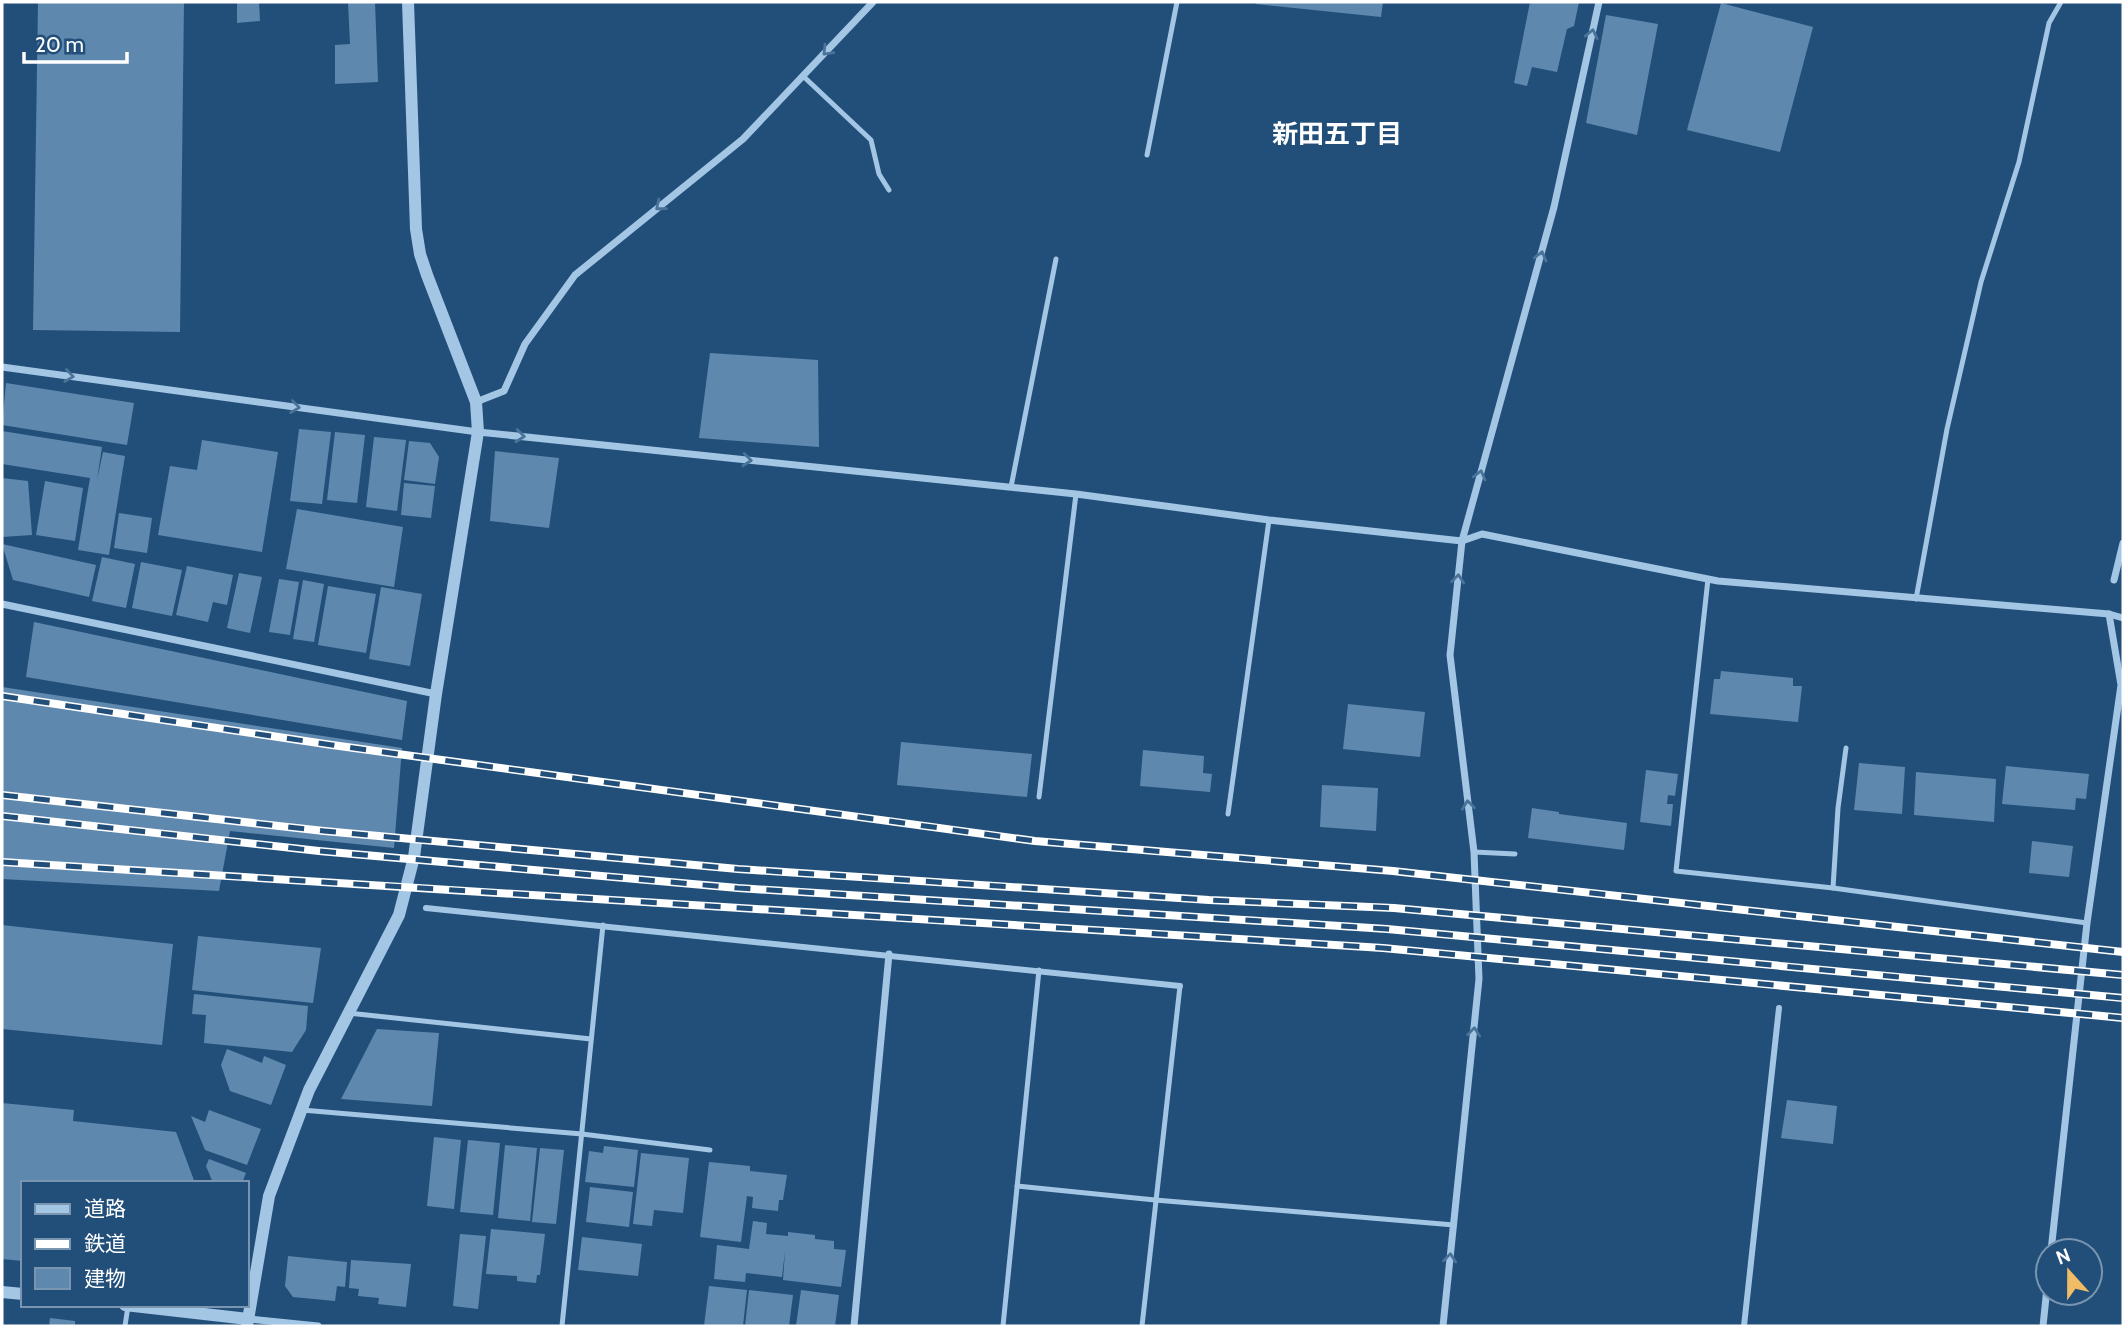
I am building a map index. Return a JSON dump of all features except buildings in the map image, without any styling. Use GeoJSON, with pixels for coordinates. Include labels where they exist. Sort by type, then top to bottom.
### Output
{"type":"FeatureCollection","features":[{"type":"Feature","properties":{"kind":"street"},"geometry":{"type":"LineString","coordinates":[[248,1323],[269,1196],[309,1090],[399,915],[414,857],[436,694],[478,432],[476,402],[420,254],[416,229],[408,2]]}},
{"type":"Feature","properties":{"kind":"street"},"geometry":{"type":"LineString","coordinates":[[476,402],[504,391],[525,344],[575,275],[743,139],[873,2]]}},
{"type":"Feature","properties":{"kind":"street"},"geometry":{"type":"LineString","coordinates":[[1443,1326],[1479,979],[1474,852],[1450,655],[1462,541],[1554,207],[1599,2]]}},
{"type":"Feature","properties":{"kind":"street"},"geometry":{"type":"LineString","coordinates":[[2,367],[478,432],[1076,494],[1269,520],[1462,541],[1482,534],[1708,579],[2109,614],[2123,618]]}},
{"type":"Feature","properties":{"kind":"street"},"geometry":{"type":"LineString","coordinates":[[2114,580],[2123,543]]}},
{"type":"Feature","properties":{"kind":"street"},"geometry":{"type":"LineString","coordinates":[[2,604],[436,694]]}},
{"type":"Feature","properties":{"kind":"street"},"geometry":{"type":"LineString","coordinates":[[2053,1237],[2087,923],[2120,685],[2109,614]]}},
{"type":"Feature","properties":{"kind":"street"},"geometry":{"type":"LineString","coordinates":[[426,908],[1180,986]]}},
{"type":"Feature","properties":{"kind":"street"},"geometry":{"type":"LineString","coordinates":[[853,1326],[889,954]]}},
{"type":"Feature","properties":{"kind":"street"},"geometry":{"type":"LineString","coordinates":[[1744,1326],[1779,1008]]}},
{"type":"Feature","properties":{"kind":"street"},"geometry":{"type":"LineString","coordinates":[[2,1292],[21,1294]]}},
{"type":"Feature","properties":{"kind":"street"},"geometry":{"type":"LineString","coordinates":[[140,1307],[248,1323],[318,1326]]}},
{"type":"Feature","properties":{"kind":"street"},"geometry":{"type":"LineString","coordinates":[[2043,1326],[2045,1307]]}},
{"type":"Feature","properties":{"kind":"lane"},"geometry":{"type":"LineString","coordinates":[[1147,155],[1177,2]]}},
{"type":"Feature","properties":{"kind":"lane"},"geometry":{"type":"LineString","coordinates":[[1916,599],[1947,429],[1981,282],[2019,162],[2049,23],[2062,2]]}},
{"type":"Feature","properties":{"kind":"lane"},"geometry":{"type":"LineString","coordinates":[[803,76],[871,140],[879,174],[888,190]]}},
{"type":"Feature","properties":{"kind":"lane"},"geometry":{"type":"LineString","coordinates":[[1011,487],[1056,259]]}},
{"type":"Feature","properties":{"kind":"lane"},"geometry":{"type":"LineString","coordinates":[[1039,797],[1076,494]]}},
{"type":"Feature","properties":{"kind":"lane"},"geometry":{"type":"LineString","coordinates":[[1228,814],[1269,520]]}},
{"type":"Feature","properties":{"kind":"lane"},"geometry":{"type":"LineString","coordinates":[[1708,579],[1676,871],[1833,888],[2087,923]]}},
{"type":"Feature","properties":{"kind":"lane"},"geometry":{"type":"LineString","coordinates":[[1833,888],[1846,748]]}},
{"type":"Feature","properties":{"kind":"lane"},"geometry":{"type":"LineString","coordinates":[[1474,852],[1515,854]]}},
{"type":"Feature","properties":{"kind":"lane"},"geometry":{"type":"LineString","coordinates":[[562,1326],[603,925]]}},
{"type":"Feature","properties":{"kind":"lane"},"geometry":{"type":"LineString","coordinates":[[1003,1326],[1039,970]]}},
{"type":"Feature","properties":{"kind":"lane"},"geometry":{"type":"LineString","coordinates":[[1142,1326],[1180,986]]}},
{"type":"Feature","properties":{"kind":"lane"},"geometry":{"type":"LineString","coordinates":[[348,1013],[591,1040]]}},
{"type":"Feature","properties":{"kind":"lane"},"geometry":{"type":"LineString","coordinates":[[302,1110],[582,1134],[710,1150]]}},
{"type":"Feature","properties":{"kind":"lane"},"geometry":{"type":"LineString","coordinates":[[1017,1185],[1154,1200],[1454,1225]]}},
{"type":"Feature","properties":{"kind":"lane"},"geometry":{"type":"LineString","coordinates":[[125,1326],[127,1307]]}},
{"type":"Feature","properties":{"kind":"railway"},"geometry":{"type":"LineString","coordinates":[[2,696],[332,745],[1035,841],[1393,871],[2123,952]]}},
{"type":"Feature","properties":{"kind":"railway"},"geometry":{"type":"LineString","coordinates":[[2,795],[324,831],[738,869],[1209,900],[1394,908],[2123,975]]}},
{"type":"Feature","properties":{"kind":"railway"},"geometry":{"type":"LineString","coordinates":[[2,816],[319,851],[738,888],[1387,929],[2123,998]]}},
{"type":"Feature","properties":{"kind":"railway"},"geometry":{"type":"LineString","coordinates":[[2,862],[1383,948],[2123,1018]]}},
{"type":"Feature","properties":{"kind":"district","name":"新田五丁目"},"geometry":{"type":"Point","coordinates":[1337,134]}}]}
